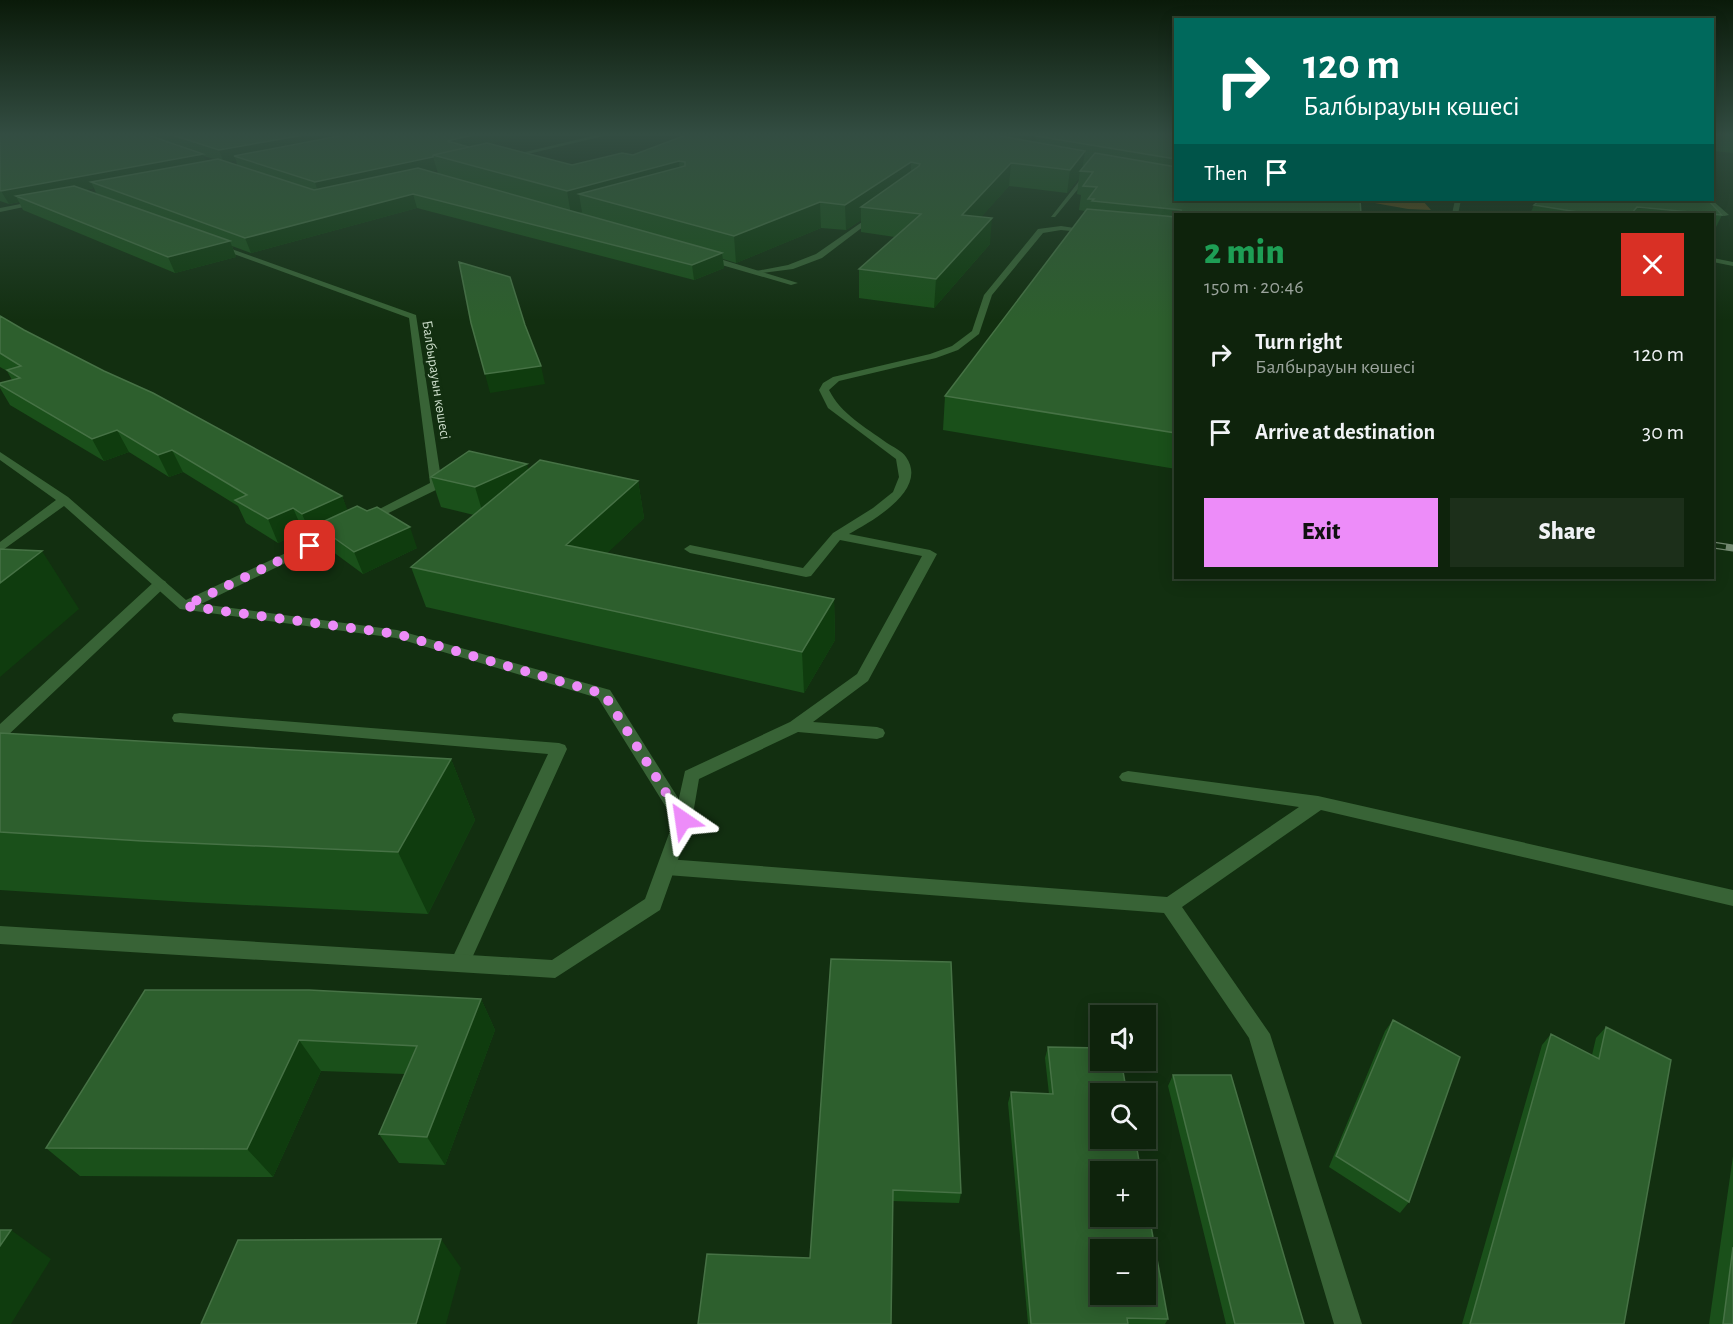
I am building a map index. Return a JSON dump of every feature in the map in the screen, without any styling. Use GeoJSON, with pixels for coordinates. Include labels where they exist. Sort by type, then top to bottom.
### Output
{"type":"FeatureCollection","features":[{"type":"Feature","properties":{"kind":"street"},"geometry":{"type":"LineString","coordinates":[[1053,216],[1069,197]]}},
{"type":"Feature","properties":{"kind":"street"},"geometry":{"type":"LineString","coordinates":[[0,210],[46,201]]}},
{"type":"Feature","properties":{"kind":"street"},"geometry":{"type":"LineString","coordinates":[[1710,201],[1726,215],[1715,214]]}},
{"type":"Feature","properties":{"kind":"street"},"geometry":{"type":"LineString","coordinates":[[755,272],[790,267],[819,256],[885,208]]}},
{"type":"Feature","properties":{"kind":"street"},"geometry":{"type":"LineString","coordinates":[[690,549],[806,573],[837,536],[877,511],[900,492],[905,479],[901,458],[832,406],[824,390],[827,385],[836,379],[933,356],[955,348],[976,332],[988,295],[1041,231],[1061,228],[1107,232]]}},
{"type":"Feature","properties":{"kind":"street","name":"Балбырауын көшесі"},"geometry":{"type":"LineString","coordinates":[[185,606],[436,486],[412,316],[204,240]]}},
{"type":"Feature","properties":{"kind":"street"},"geometry":{"type":"LineString","coordinates":[[700,256],[794,283]]}},
{"type":"Feature","properties":{"kind":"street"},"geometry":{"type":"LineString","coordinates":[[1714,260],[1733,264]]}},
{"type":"Feature","properties":{"kind":"street"},"geometry":{"type":"LineString","coordinates":[[2,457],[64,500],[185,606],[397,634],[604,694],[683,820]]}},
{"type":"Feature","properties":{"kind":"street"},"geometry":{"type":"LineString","coordinates":[[0,548],[64,500]]}},
{"type":"Feature","properties":{"kind":"street"},"geometry":{"type":"LineString","coordinates":[[0,935],[555,969],[653,904],[683,820],[691,775],[796,726],[862,678],[930,554],[837,536]]}},
{"type":"Feature","properties":{"kind":"street"},"geometry":{"type":"LineString","coordinates":[[0,733],[160,584]]}},
{"type":"Feature","properties":{"kind":"street"},"geometry":{"type":"LineString","coordinates":[[180,718],[559,749],[460,963]]}},
{"type":"Feature","properties":{"kind":"street"},"geometry":{"type":"LineString","coordinates":[[796,726],[877,733]]}},
{"type":"Feature","properties":{"kind":"street"},"geometry":{"type":"LineString","coordinates":[[1128,777],[1318,803],[1733,898]]}},
{"type":"Feature","properties":{"kind":"street"},"geometry":{"type":"LineString","coordinates":[[667,867],[1170,905],[1318,803]]}},
{"type":"Feature","properties":{"kind":"street"},"geometry":{"type":"LineString","coordinates":[[1170,905],[1259,1034],[1348,1324]]}},
{"type":"Feature","properties":{"kind":"shaded area"},"geometry":{"type":"Polygon","coordinates":[[[1364,201],[1423,201],[1431,210],[1408,209],[1364,201]]]}},
{"type":"Feature","properties":{"kind":"building"},"geometry":{"type":"Polygon","coordinates":[[[18,197],[105,197],[230,241],[168,257],[18,197]]]}},
{"type":"Feature","properties":{"kind":"building"},"geometry":{"type":"Polygon","coordinates":[[[132,197],[402,197],[245,238],[132,197]]]}},
{"type":"Feature","properties":{"kind":"building"},"geometry":{"type":"Polygon","coordinates":[[[424,197],[521,197],[722,253],[692,265],[424,197]]]}},
{"type":"Feature","properties":{"kind":"building"},"geometry":{"type":"Polygon","coordinates":[[[589,197],[858,197],[845,205],[820,202],[734,236],[589,197]]]}},
{"type":"Feature","properties":{"kind":"building"},"geometry":{"type":"Polygon","coordinates":[[[875,197],[979,197],[962,215],[992,218],[936,279],[859,269],[921,214],[861,207],[875,197]]]}},
{"type":"Feature","properties":{"kind":"building"},"geometry":{"type":"Polygon","coordinates":[[[1090,197],[1174,197],[1174,201],[1360,201],[1361,213],[1182,213],[1181,210],[1088,199],[1090,197]]]}},
{"type":"Feature","properties":{"kind":"building"},"geometry":{"type":"Polygon","coordinates":[[[1539,201],[1709,201],[1722,215],[1637,207],[1632,213],[1584,213],[1534,205],[1539,201]]]}},
{"type":"Feature","properties":{"kind":"building"},"geometry":{"type":"Polygon","coordinates":[[[1087,209],[1174,217],[1174,433],[945,396],[1087,209]]]}},
{"type":"Feature","properties":{"kind":"building"},"geometry":{"type":"Polygon","coordinates":[[[459,262],[510,277],[541,366],[485,374],[471,323],[459,262]]]}},
{"type":"Feature","properties":{"kind":"building"},"geometry":{"type":"Polygon","coordinates":[[[0,316],[104,371],[153,393],[342,496],[302,514],[293,508],[268,519],[235,500],[247,495],[172,450],[158,455],[117,430],[92,439],[0,385],[0,383],[20,378],[7,370],[21,366],[0,353],[0,316]]]}},
{"type":"Feature","properties":{"kind":"building"},"geometry":{"type":"Polygon","coordinates":[[[469,451],[527,464],[475,487],[431,477],[469,451]]]}},
{"type":"Feature","properties":{"kind":"building"},"geometry":{"type":"Polygon","coordinates":[[[540,460],[638,481],[566,545],[834,599],[802,652],[411,567],[540,460]]]}},
{"type":"Feature","properties":{"kind":"building"},"geometry":{"type":"Polygon","coordinates":[[[357,506],[367,511],[377,507],[410,527],[354,552],[316,525],[357,506]]]}},
{"type":"Feature","properties":{"kind":"building"},"geometry":{"type":"Polygon","coordinates":[[[0,549],[42,551],[0,583],[0,549]]]}},
{"type":"Feature","properties":{"kind":"building"},"geometry":{"type":"Polygon","coordinates":[[[0,733],[451,759],[398,852],[142,841],[0,832],[0,733]]]}},
{"type":"Feature","properties":{"kind":"building"},"geometry":{"type":"Polygon","coordinates":[[[831,959],[951,962],[961,1193],[893,1190],[891,1324],[698,1324],[707,1254],[810,1258],[831,959]]]}},
{"type":"Feature","properties":{"kind":"building"},"geometry":{"type":"Polygon","coordinates":[[[145,990],[309,990],[481,999],[427,1137],[379,1134],[417,1046],[299,1040],[247,1149],[46,1148],[145,990]]]}},
{"type":"Feature","properties":{"kind":"building"},"geometry":{"type":"Polygon","coordinates":[[[1393,1020],[1460,1057],[1409,1202],[1336,1156],[1393,1020]]]}},
{"type":"Feature","properties":{"kind":"building"},"geometry":{"type":"Polygon","coordinates":[[[1606,1027],[1671,1060],[1624,1324],[1470,1324],[1551,1034],[1599,1059],[1606,1027]]]}},
{"type":"Feature","properties":{"kind":"building"},"geometry":{"type":"Polygon","coordinates":[[[1048,1047],[1090,1048],[1090,1071],[1123,1071],[1125,1083],[1090,1083],[1090,1149],[1137,1149],[1139,1161],[1090,1161],[1090,1227],[1151,1227],[1153,1239],[1090,1239],[1090,1305],[1156,1305],[1156,1254],[1168,1319],[1127,1318],[1128,1324],[1031,1324],[1011,1092],[1053,1094],[1048,1047]]]}},
{"type":"Feature","properties":{"kind":"building"},"geometry":{"type":"Polygon","coordinates":[[[1173,1075],[1231,1075],[1304,1324],[1235,1324],[1173,1075]]]}},
{"type":"Feature","properties":{"kind":"building"},"geometry":{"type":"Polygon","coordinates":[[[0,1230],[11,1230],[0,1246],[0,1230]]]}},
{"type":"Feature","properties":{"kind":"building"},"geometry":{"type":"Polygon","coordinates":[[[441,1239],[416,1324],[201,1324],[238,1240],[441,1239]]]}},
{"type":"Feature","properties":{"kind":"building"},"geometry":{"type":"Polygon","coordinates":[[[1733,1247],[1733,1324],[1723,1324],[1733,1247]]]}},
{"type":"Feature","properties":{"kind":"railway"},"geometry":{"type":"LineString","coordinates":[[1714,545],[1733,548]]}},
{"type":"Feature","properties":{"kind":"route"},"geometry":{"type":"LineString","coordinates":[[310,546],[185,606],[397,634],[604,694],[683,820]]}}]}
